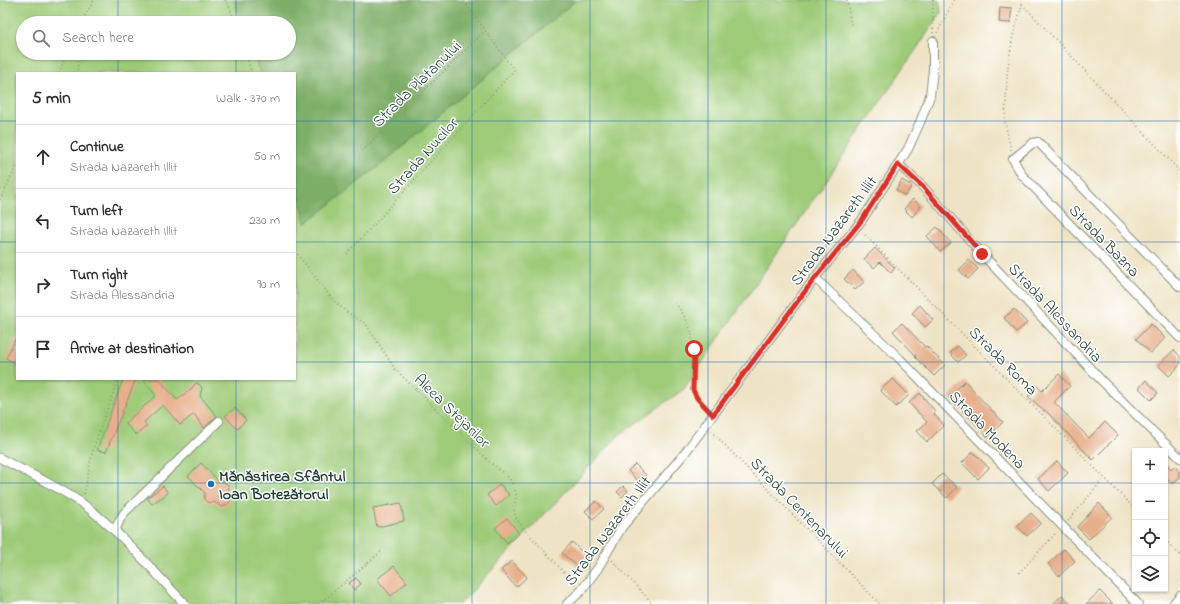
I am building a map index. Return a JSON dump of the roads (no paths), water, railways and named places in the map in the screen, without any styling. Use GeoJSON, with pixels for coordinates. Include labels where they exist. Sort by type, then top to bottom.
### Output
{"type":"FeatureCollection","features":[{"type":"Feature","properties":{"kind":"street","name":"Strada Nazareth Illit"},"geometry":{"type":"LineString","coordinates":[[567,604],[581,590],[598,568],[622,527],[684,454],[815,278],[862,220],[908,149],[922,120],[930,96],[933,70],[933,40]]}},
{"type":"Feature","properties":{"kind":"street","name":"Strada Bazna"},"geometry":{"type":"LineString","coordinates":[[1180,287],[1038,142],[1033,143],[1013,159],[1022,175],[1180,338]]}},
{"type":"Feature","properties":{"kind":"street","name":"Strada Alessandria"},"geometry":{"type":"LineString","coordinates":[[898,164],[924,188],[982,254],[1102,381],[1180,458]]}},
{"type":"Feature","properties":{"kind":"street","name":"Strada Modena"},"geometry":{"type":"LineString","coordinates":[[815,278],[900,359],[1138,604]]}},
{"type":"Feature","properties":{"kind":"street"},"geometry":{"type":"LineString","coordinates":[[115,531],[125,512],[219,421]]}},
{"type":"Feature","properties":{"kind":"street"},"geometry":{"type":"LineString","coordinates":[[0,458],[60,490],[82,504],[115,531],[185,604]]}},
{"type":"Feature","properties":{"kind":"street"},"geometry":{"type":"LineString","coordinates":[[1173,604],[1180,596]]}},
{"type":"Feature","properties":{"kind":"place","name":"Mănăstirea Sfântul Ioan Botezătorul"},"geometry":{"type":"Point","coordinates":[211,484]}}]}
